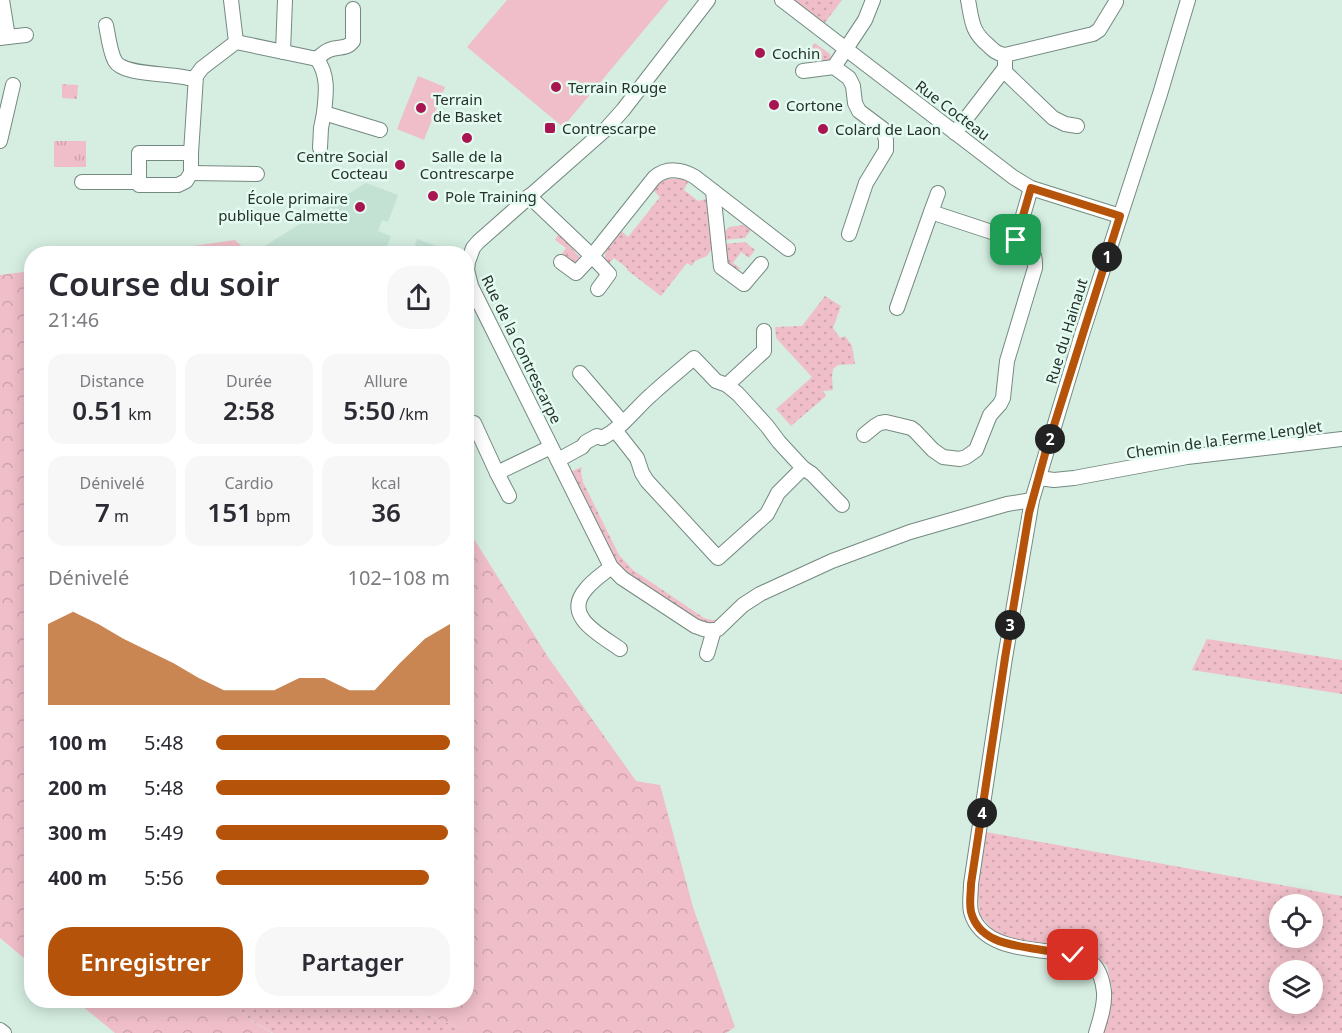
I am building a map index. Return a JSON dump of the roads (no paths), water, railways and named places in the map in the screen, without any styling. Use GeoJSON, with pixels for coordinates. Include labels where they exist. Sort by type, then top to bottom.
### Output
{"type":"FeatureCollection","features":[{"type":"Feature","properties":{"kind":"street"},"geometry":{"type":"LineString","coordinates":[[2,0],[4,37],[26,35]]}},
{"type":"Feature","properties":{"kind":"street"},"geometry":{"type":"LineString","coordinates":[[231,0],[236,42]]}},
{"type":"Feature","properties":{"kind":"street"},"geometry":{"type":"LineString","coordinates":[[283,52],[285,0]]}},
{"type":"Feature","properties":{"kind":"street","name":"Rue de la Contrescarpe"},"geometry":{"type":"LineString","coordinates":[[474,248],[477,242],[614,120],[708,0]]}},
{"type":"Feature","properties":{"kind":"street","name":"Rue Cocteau"},"geometry":{"type":"LineString","coordinates":[[782,0],[1012,177],[1031,188],[1120,216]]}},
{"type":"Feature","properties":{"kind":"street"},"geometry":{"type":"LineString","coordinates":[[834,67],[868,16],[873,0]]}},
{"type":"Feature","properties":{"kind":"street"},"geometry":{"type":"LineString","coordinates":[[968,0],[977,35],[997,53],[1005,55],[1093,34],[1099,30],[1116,2]]}},
{"type":"Feature","properties":{"kind":"street","name":"Rue du Hainaut"},"geometry":{"type":"LineString","coordinates":[[1096,1033],[1103,1008],[1104,993],[1100,974],[1092,963],[1073,955],[1009,945],[988,936],[974,920],[970,908],[971,884],[1005,658],[1032,500],[1188,0]]}},
{"type":"Feature","properties":{"kind":"street"},"geometry":{"type":"LineString","coordinates":[[317,59],[327,50],[345,48],[351,44],[353,41],[353,9]]}},
{"type":"Feature","properties":{"kind":"street"},"geometry":{"type":"LineString","coordinates":[[106,25],[114,59],[120,66],[195,80]]}},
{"type":"Feature","properties":{"kind":"street"},"geometry":{"type":"LineString","coordinates":[[191,153],[139,153],[139,185],[178,185],[186,181],[191,173],[195,80],[202,68],[236,42],[317,59]]}},
{"type":"Feature","properties":{"kind":"street"},"geometry":{"type":"LineString","coordinates":[[955,133],[1004,71],[1005,55]]}},
{"type":"Feature","properties":{"kind":"street"},"geometry":{"type":"LineString","coordinates":[[317,59],[326,83],[320,148]]}},
{"type":"Feature","properties":{"kind":"street"},"geometry":{"type":"LineString","coordinates":[[803,71],[834,67],[849,78],[859,111],[883,129],[886,150],[863,188],[849,234]]}},
{"type":"Feature","properties":{"kind":"street"},"geometry":{"type":"LineString","coordinates":[[1004,71],[1053,118],[1065,124],[1077,126]]}},
{"type":"Feature","properties":{"kind":"street"},"geometry":{"type":"LineString","coordinates":[[0,141],[14,86]]}},
{"type":"Feature","properties":{"kind":"street"},"geometry":{"type":"LineString","coordinates":[[324,113],[380,130]]}},
{"type":"Feature","properties":{"kind":"street"},"geometry":{"type":"LineString","coordinates":[[561,262],[576,273],[658,174],[669,170],[683,171],[695,177],[788,249]]}},
{"type":"Feature","properties":{"kind":"street"},"geometry":{"type":"LineString","coordinates":[[191,173],[257,174]]}},
{"type":"Feature","properties":{"kind":"street"},"geometry":{"type":"LineString","coordinates":[[82,182],[139,182]]}},
{"type":"Feature","properties":{"kind":"street"},"geometry":{"type":"LineString","coordinates":[[1016,240],[1031,188]]}},
{"type":"Feature","properties":{"kind":"street"},"geometry":{"type":"LineString","coordinates":[[713,191],[721,267],[744,285],[761,264]]}},
{"type":"Feature","properties":{"kind":"street"},"geometry":{"type":"LineString","coordinates":[[897,308],[938,193]]}},
{"type":"Feature","properties":{"kind":"street"},"geometry":{"type":"LineString","coordinates":[[530,196],[609,274],[598,288]]}},
{"type":"Feature","properties":{"kind":"street"},"geometry":{"type":"LineString","coordinates":[[864,435],[880,423],[891,423],[915,431],[933,450],[944,457],[960,459],[976,450],[988,419],[1003,398],[1007,361],[1035,268],[1034,252],[1016,240],[931,212]]}},
{"type":"Feature","properties":{"kind":"street","name":"Rue de la Contrescarpe"},"geometry":{"type":"LineString","coordinates":[[474,292],[611,567],[622,578],[695,626],[714,630]]}},
{"type":"Feature","properties":{"kind":"street"},"geometry":{"type":"LineString","coordinates":[[727,385],[764,351],[764,331]]}},
{"type":"Feature","properties":{"kind":"street"},"geometry":{"type":"LineString","coordinates":[[558,460],[597,436],[602,438],[619,427],[653,393],[694,358],[716,381],[727,385],[738,394],[803,468],[813,474],[842,505]]}},
{"type":"Feature","properties":{"kind":"street"},"geometry":{"type":"LineString","coordinates":[[580,373],[619,427],[647,481],[718,558],[767,514],[778,494],[803,468]]}},
{"type":"Feature","properties":{"kind":"street"},"geometry":{"type":"LineString","coordinates":[[474,423],[509,496]]}},
{"type":"Feature","properties":{"kind":"street","name":"Chemin de la Ferme Lenglet"},"geometry":{"type":"LineString","coordinates":[[1039,478],[1054,480],[1074,478],[1187,457],[1342,439]]}},
{"type":"Feature","properties":{"kind":"street","name":"Rue de la Contrescarpe"},"geometry":{"type":"LineString","coordinates":[[497,472],[551,447]]}},
{"type":"Feature","properties":{"kind":"street"},"geometry":{"type":"LineString","coordinates":[[708,654],[714,630],[718,629],[743,605],[760,594],[832,561],[917,530],[1007,504],[1032,500]]}},
{"type":"Feature","properties":{"kind":"street"},"geometry":{"type":"LineString","coordinates":[[611,567],[584,591],[578,608],[585,624],[620,649]]}},
{"type":"Feature","properties":{"kind":"street"},"geometry":{"type":"LineString","coordinates":[[0,1030],[4,1033]]}},
{"type":"Feature","properties":{"kind":"place","name":"Cochin"},"geometry":{"type":"Point","coordinates":[760,53]}},
{"type":"Feature","properties":{"kind":"place","name":"Terrain Rouge"},"geometry":{"type":"Point","coordinates":[556,87]}},
{"type":"Feature","properties":{"kind":"place","name":"Cortone"},"geometry":{"type":"Point","coordinates":[774,105]}},
{"type":"Feature","properties":{"kind":"place","name":"Terrain de Basket"},"geometry":{"type":"Point","coordinates":[421,108]}},
{"type":"Feature","properties":{"kind":"place","name":"Contrescarpe"},"geometry":{"type":"Point","coordinates":[550,128]}},
{"type":"Feature","properties":{"kind":"place","name":"Colard de Laon"},"geometry":{"type":"Point","coordinates":[823,129]}},
{"type":"Feature","properties":{"kind":"place","name":"Salle de la Contrescarpe"},"geometry":{"type":"Point","coordinates":[467,138]}},
{"type":"Feature","properties":{"kind":"place","name":"Centre Social Cocteau"},"geometry":{"type":"Point","coordinates":[400,165]}},
{"type":"Feature","properties":{"kind":"place","name":"Pole Training"},"geometry":{"type":"Point","coordinates":[433,196]}},
{"type":"Feature","properties":{"kind":"place","name":"École primaire publique Calmette"},"geometry":{"type":"Point","coordinates":[360,207]}}]}
